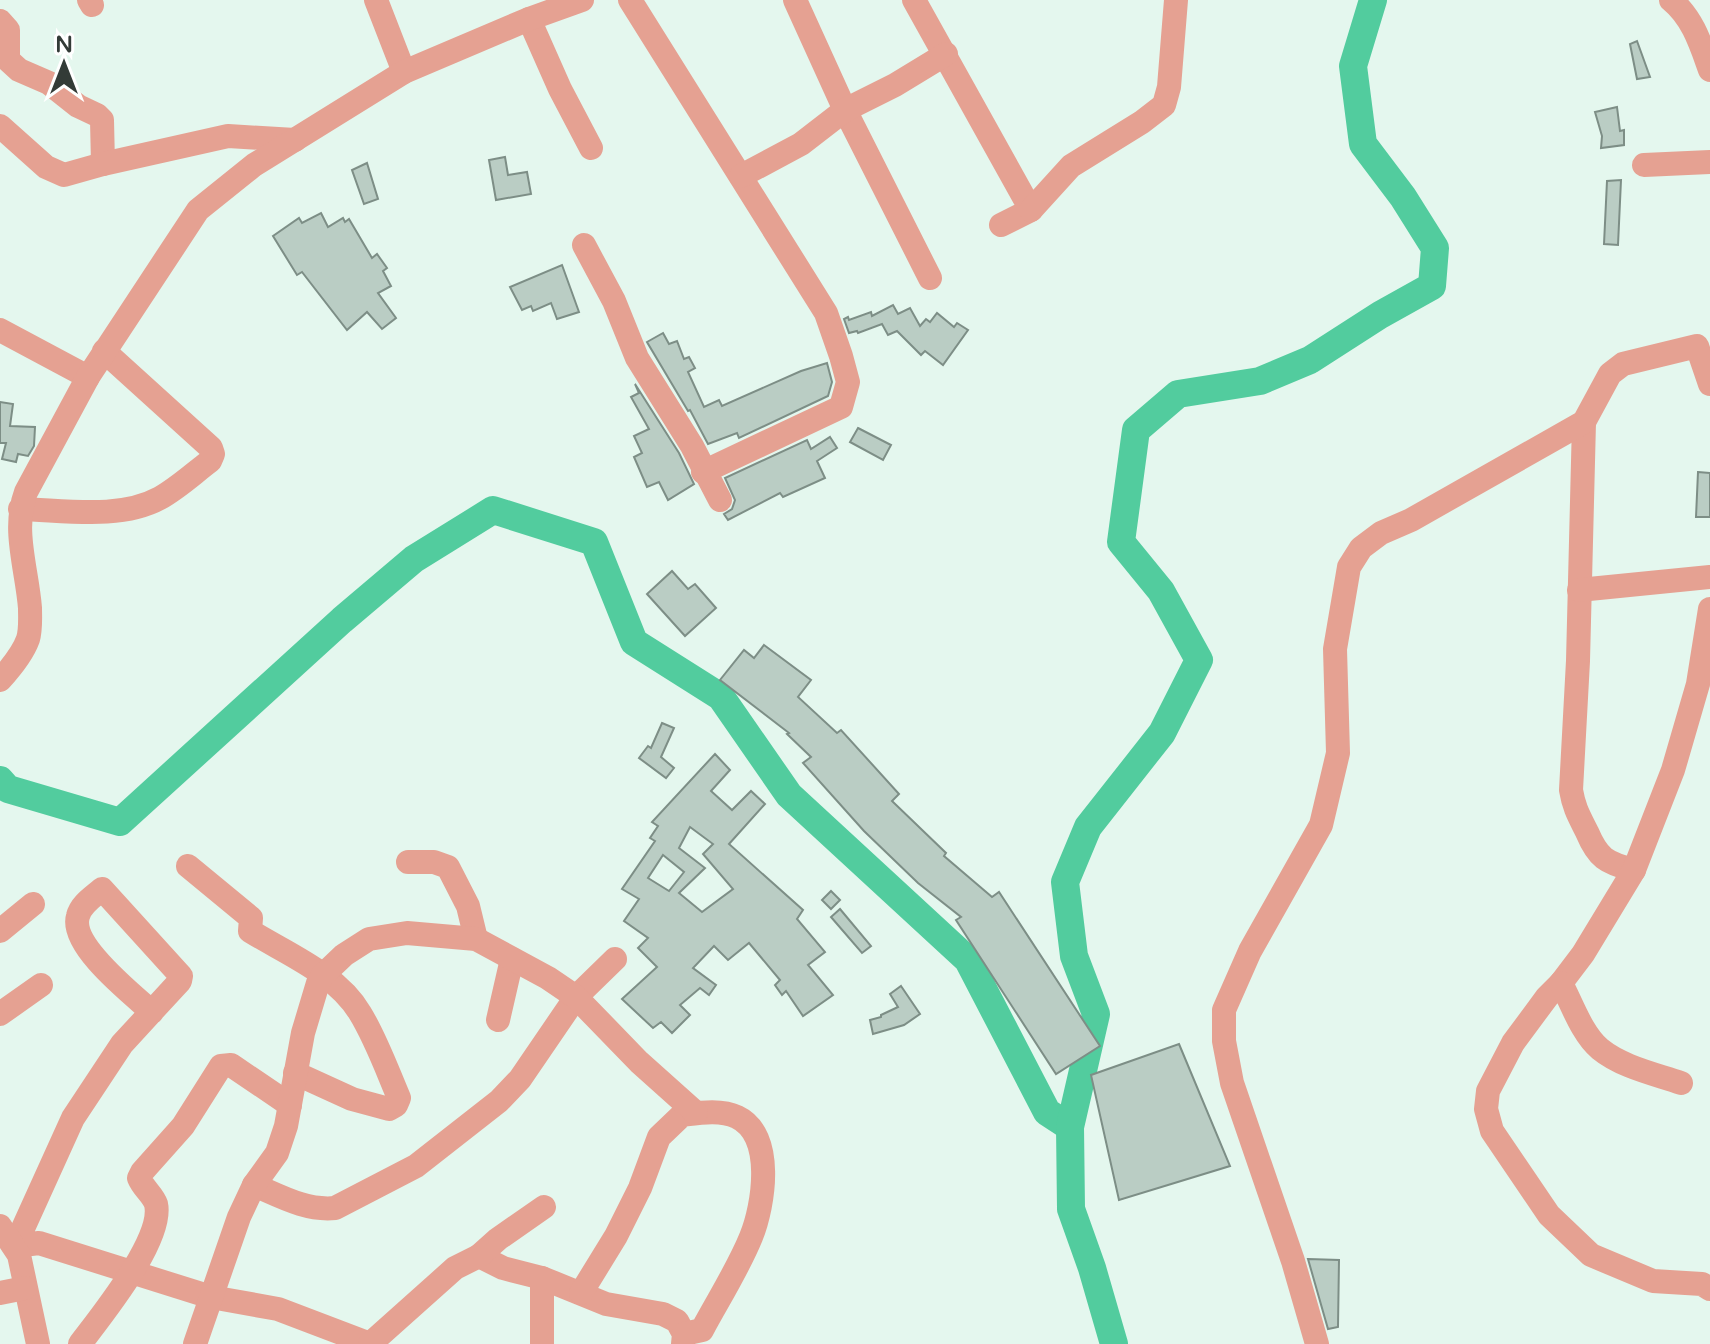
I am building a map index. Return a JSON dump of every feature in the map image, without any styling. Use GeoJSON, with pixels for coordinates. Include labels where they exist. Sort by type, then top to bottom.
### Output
{"type":"FeatureCollection","features":[{"type":"Feature","properties":{"kind":"street"},"geometry":{"type":"LineString","coordinates":[[376,0],[404,72]]}},
{"type":"Feature","properties":{"kind":"street"},"geometry":{"type":"LineString","coordinates":[[0,680],[28,640],[31,623],[28,580],[19,529],[20,509],[26,492],[88,377],[198,210],[254,165],[404,72],[582,0]]}},
{"type":"Feature","properties":{"kind":"street"},"geometry":{"type":"LineString","coordinates":[[630,0],[826,313],[848,382],[841,407],[703,472]]}},
{"type":"Feature","properties":{"kind":"street"},"geometry":{"type":"LineString","coordinates":[[795,0],[845,110],[930,278]]}},
{"type":"Feature","properties":{"kind":"street"},"geometry":{"type":"LineString","coordinates":[[914,0],[1031,210]]}},
{"type":"Feature","properties":{"kind":"street"},"geometry":{"type":"LineString","coordinates":[[1001,225],[1031,210],[1071,166],[1164,105],[1169,87],[1176,0]]}},
{"type":"Feature","properties":{"kind":"street"},"geometry":{"type":"LineString","coordinates":[[1671,0],[1683,9],[1710,70]]}},
{"type":"Feature","properties":{"kind":"street"},"geometry":{"type":"LineString","coordinates":[[529,19],[591,148]]}},
{"type":"Feature","properties":{"kind":"street"},"geometry":{"type":"LineString","coordinates":[[0,21],[8,30],[8,60],[19,70],[49,83],[102,120],[103,164]]}},
{"type":"Feature","properties":{"kind":"street"},"geometry":{"type":"LineString","coordinates":[[741,176],[801,144],[845,110],[946,54]]}},
{"type":"Feature","properties":{"kind":"street"},"geometry":{"type":"LineString","coordinates":[[0,126],[46,167],[64,175],[228,136],[295,140]]}},
{"type":"Feature","properties":{"kind":"street"},"geometry":{"type":"LineString","coordinates":[[1644,165],[1710,162]]}},
{"type":"Feature","properties":{"kind":"street"},"geometry":{"type":"LineString","coordinates":[[584,245],[614,301],[637,358],[692,446],[720,500]]}},
{"type":"Feature","properties":{"kind":"street"},"geometry":{"type":"LineString","coordinates":[[0,330],[88,377]]}},
{"type":"Feature","properties":{"kind":"street"},"geometry":{"type":"LineString","coordinates":[[1634,870],[1614,865],[1592,848],[1575,810],[1571,790],[1578,661],[1584,422],[1610,374],[1623,364],[1703,338],[1710,384]]}},
{"type":"Feature","properties":{"kind":"street"},"geometry":{"type":"LineString","coordinates":[[20,509],[108,511],[136,508],[161,498],[210,461],[213,454],[211,448],[104,351]]}},
{"type":"Feature","properties":{"kind":"street"},"geometry":{"type":"LineString","coordinates":[[1317,1344],[1293,1261],[1232,1083],[1223,1027],[1224,1010],[1232,989],[1321,825],[1338,753],[1335,649],[1349,567],[1361,548],[1381,533],[1411,520],[1584,422]]}},
{"type":"Feature","properties":{"kind":"street"},"geometry":{"type":"LineString","coordinates":[[1579,590],[1710,577]]}},
{"type":"Feature","properties":{"kind":"street"},"geometry":{"type":"LineString","coordinates":[[1710,609],[1698,684],[1677,756],[1634,870],[1583,954],[1513,1043],[1488,1091],[1486,1109],[1492,1131],[1549,1215],[1591,1255],[1653,1281],[1702,1284],[1710,1289]]}},
{"type":"Feature","properties":{"kind":"street"},"geometry":{"type":"LineString","coordinates":[[408,862],[434,862],[448,867],[468,906],[476,939]]}},
{"type":"Feature","properties":{"kind":"street"},"geometry":{"type":"LineString","coordinates":[[188,866],[251,918],[250,931],[323,975],[359,1011],[399,1098],[396,1105],[389,1109],[352,1099],[295,1073]]}},
{"type":"Feature","properties":{"kind":"street"},"geometry":{"type":"LineString","coordinates":[[11,1253],[73,1118],[122,1044],[152,1012],[180,981],[180,972],[102,889],[81,908],[76,920],[78,934],[95,959],[152,1012]]}},
{"type":"Feature","properties":{"kind":"street"},"geometry":{"type":"LineString","coordinates":[[0,931],[33,904]]}},
{"type":"Feature","properties":{"kind":"street"},"geometry":{"type":"LineString","coordinates":[[195,1344],[254,1185],[277,1153],[307,1019],[323,975],[344,955],[369,939],[407,933],[476,939],[576,997],[639,1062],[696,1113]]}},
{"type":"Feature","properties":{"kind":"street"},"geometry":{"type":"LineString","coordinates":[[498,1020],[512,959]]}},
{"type":"Feature","properties":{"kind":"street"},"geometry":{"type":"LineString","coordinates":[[254,1185],[321,1210],[335,1208],[416,1166],[511,1091],[576,997],[615,959]]}},
{"type":"Feature","properties":{"kind":"street"},"geometry":{"type":"LineString","coordinates":[[1561,983],[1599,1049],[1626,1064],[1681,1083]]}},
{"type":"Feature","properties":{"kind":"street"},"geometry":{"type":"LineString","coordinates":[[0,1014],[41,985]]}},
{"type":"Feature","properties":{"kind":"street"},"geometry":{"type":"LineString","coordinates":[[80,1344],[132,1273],[154,1228],[156,1204],[139,1178],[183,1126],[221,1066],[231,1065],[290,1105]]}},
{"type":"Feature","properties":{"kind":"street"},"geometry":{"type":"LineString","coordinates":[[479,1256],[503,1268],[542,1278],[606,1304],[663,1314],[697,1338],[752,1235],[758,1209],[763,1155],[758,1138],[737,1117],[718,1112],[682,1115],[659,1137],[640,1188],[581,1293]]}},
{"type":"Feature","properties":{"kind":"street"},"geometry":{"type":"LineString","coordinates":[[11,1253],[39,1243],[211,1297],[278,1309],[370,1344],[455,1268],[479,1256],[544,1207]]}},
{"type":"Feature","properties":{"kind":"street"},"geometry":{"type":"LineString","coordinates":[[0,1226],[25,1288],[38,1344]]}},
{"type":"Feature","properties":{"kind":"street"},"geometry":{"type":"LineString","coordinates":[[542,1278],[542,1344]]}},
{"type":"Feature","properties":{"kind":"street"},"geometry":{"type":"LineString","coordinates":[[0,1293],[25,1288]]}},
{"type":"Feature","properties":{"kind":"building"},"geometry":{"type":"Polygon","coordinates":[[[1637,41],[1650,77],[1637,79],[1630,44],[1637,41]]]}},
{"type":"Feature","properties":{"kind":"building"},"geometry":{"type":"Polygon","coordinates":[[[1617,107],[1620,131],[1624,130],[1624,145],[1601,148],[1602,136],[1595,112],[1617,107]]]}},
{"type":"Feature","properties":{"kind":"building"},"geometry":{"type":"Polygon","coordinates":[[[505,157],[508,175],[527,172],[531,194],[496,200],[489,160],[505,157]]]}},
{"type":"Feature","properties":{"kind":"building"},"geometry":{"type":"Polygon","coordinates":[[[367,163],[378,199],[364,204],[352,170],[367,163]]]}},
{"type":"Feature","properties":{"kind":"building"},"geometry":{"type":"Polygon","coordinates":[[[1621,180],[1618,245],[1604,244],[1607,181],[1621,180]]]}},
{"type":"Feature","properties":{"kind":"building"},"geometry":{"type":"Polygon","coordinates":[[[321,213],[328,227],[343,218],[345,222],[349,219],[372,258],[377,254],[387,268],[383,271],[391,286],[378,293],[396,318],[382,329],[367,312],[347,330],[302,272],[297,275],[273,236],[299,218],[302,223],[321,213]]]}},
{"type":"Feature","properties":{"kind":"building"},"geometry":{"type":"Polygon","coordinates":[[[562,265],[579,312],[557,319],[551,303],[533,311],[531,306],[522,310],[510,287],[562,265]]]}},
{"type":"Feature","properties":{"kind":"building"},"geometry":{"type":"Polygon","coordinates":[[[893,305],[898,314],[910,308],[920,326],[926,319],[930,322],[937,313],[954,327],[957,323],[968,330],[943,365],[925,351],[921,355],[897,331],[888,335],[882,324],[849,333],[844,319],[871,312],[872,316],[893,305]]]}},
{"type":"Feature","properties":{"kind":"building"},"geometry":{"type":"Polygon","coordinates":[[[663,333],[669,344],[677,341],[684,359],[689,357],[695,368],[688,372],[704,407],[719,400],[722,406],[801,371],[827,363],[832,382],[828,396],[739,438],[737,433],[708,444],[647,342],[663,333]]]}},
{"type":"Feature","properties":{"kind":"building"},"geometry":{"type":"Polygon","coordinates":[[[635,384],[679,453],[694,484],[668,500],[659,482],[647,487],[634,457],[642,453],[634,436],[649,429],[631,397],[639,393],[635,384]]]}},
{"type":"Feature","properties":{"kind":"building"},"geometry":{"type":"Polygon","coordinates":[[[0,402],[13,404],[10,426],[35,427],[34,446],[28,456],[18,454],[16,462],[2,459],[6,443],[0,443],[0,402]]]}},
{"type":"Feature","properties":{"kind":"building"},"geometry":{"type":"Polygon","coordinates":[[[858,428],[891,445],[883,460],[850,442],[858,428]]]}},
{"type":"Feature","properties":{"kind":"building"},"geometry":{"type":"Polygon","coordinates":[[[830,437],[837,448],[817,461],[825,478],[783,497],[780,493],[728,520],[724,514],[732,509],[735,500],[725,478],[807,440],[811,449],[830,437]]]}},
{"type":"Feature","properties":{"kind":"building"},"geometry":{"type":"Polygon","coordinates":[[[1698,472],[1710,473],[1710,517],[1696,517],[1698,472]]]}},
{"type":"Feature","properties":{"kind":"building"},"geometry":{"type":"Polygon","coordinates":[[[672,571],[688,589],[695,584],[716,608],[685,636],[647,594],[672,571]]]}},
{"type":"Feature","properties":{"kind":"building"},"geometry":{"type":"Polygon","coordinates":[[[764,645],[811,680],[798,697],[837,733],[841,730],[899,794],[892,801],[946,853],[944,856],[992,897],[999,892],[1100,1046],[1056,1074],[956,920],[961,917],[918,883],[864,831],[803,763],[811,757],[789,733],[720,680],[744,650],[754,658],[764,645]]]}},
{"type":"Feature","properties":{"kind":"building"},"geometry":{"type":"Polygon","coordinates":[[[662,723],[674,728],[661,757],[674,768],[666,778],[639,758],[648,746],[651,748],[662,723]]]}},
{"type":"Feature","properties":{"kind":"building"},"geometry":{"type":"Polygon","coordinates":[[[715,754],[730,770],[711,791],[732,810],[751,791],[765,804],[729,844],[803,910],[797,919],[825,952],[808,965],[833,995],[803,1016],[786,991],[782,995],[775,985],[780,980],[749,943],[728,960],[714,946],[693,968],[716,985],[709,995],[700,988],[680,1005],[690,1015],[672,1033],[661,1022],[653,1028],[622,999],[657,967],[638,948],[648,938],[624,921],[639,899],[622,889],[655,841],[650,838],[658,826],[652,822],[715,754]],[[690,827],[679,848],[705,868],[679,893],[702,912],[733,889],[703,854],[713,844],[690,827]],[[663,855],[648,878],[669,891],[684,872],[663,855]]]}},
{"type":"Feature","properties":{"kind":"building"},"geometry":{"type":"Polygon","coordinates":[[[831,891],[840,900],[831,909],[822,900],[831,891]]]}},
{"type":"Feature","properties":{"kind":"building"},"geometry":{"type":"Polygon","coordinates":[[[840,909],[871,946],[862,953],[831,917],[840,909]]]}},
{"type":"Feature","properties":{"kind":"building"},"geometry":{"type":"Polygon","coordinates":[[[901,986],[920,1014],[904,1025],[873,1034],[870,1020],[898,1007],[890,994],[901,986]]]}},
{"type":"Feature","properties":{"kind":"building"},"geometry":{"type":"Polygon","coordinates":[[[1179,1044],[1230,1166],[1119,1200],[1091,1075],[1179,1044]]]}},
{"type":"Feature","properties":{"kind":"building"},"geometry":{"type":"Polygon","coordinates":[[[1308,1259],[1339,1260],[1338,1327],[1328,1329],[1308,1259]]]}},
{"type":"Feature","properties":{"kind":"waterway"},"geometry":{"type":"LineString","coordinates":[[1114,1344],[1071,1209],[1070,1127],[1096,1014],[1074,956],[1065,882],[1088,827],[1162,733],[1199,660],[1161,591],[1121,542],[1136,430],[1178,394],[1260,381],[1310,360],[1432,286],[1435,248],[1403,197],[1363,144],[1353,66],[1373,0]]}},
{"type":"Feature","properties":{"kind":"waterway"},"geometry":{"type":"LineString","coordinates":[[0,780],[8,789],[120,822],[342,620],[414,559],[493,510],[594,542],[634,642],[721,697],[789,795],[968,960],[1047,1112],[1070,1127]]}}]}
